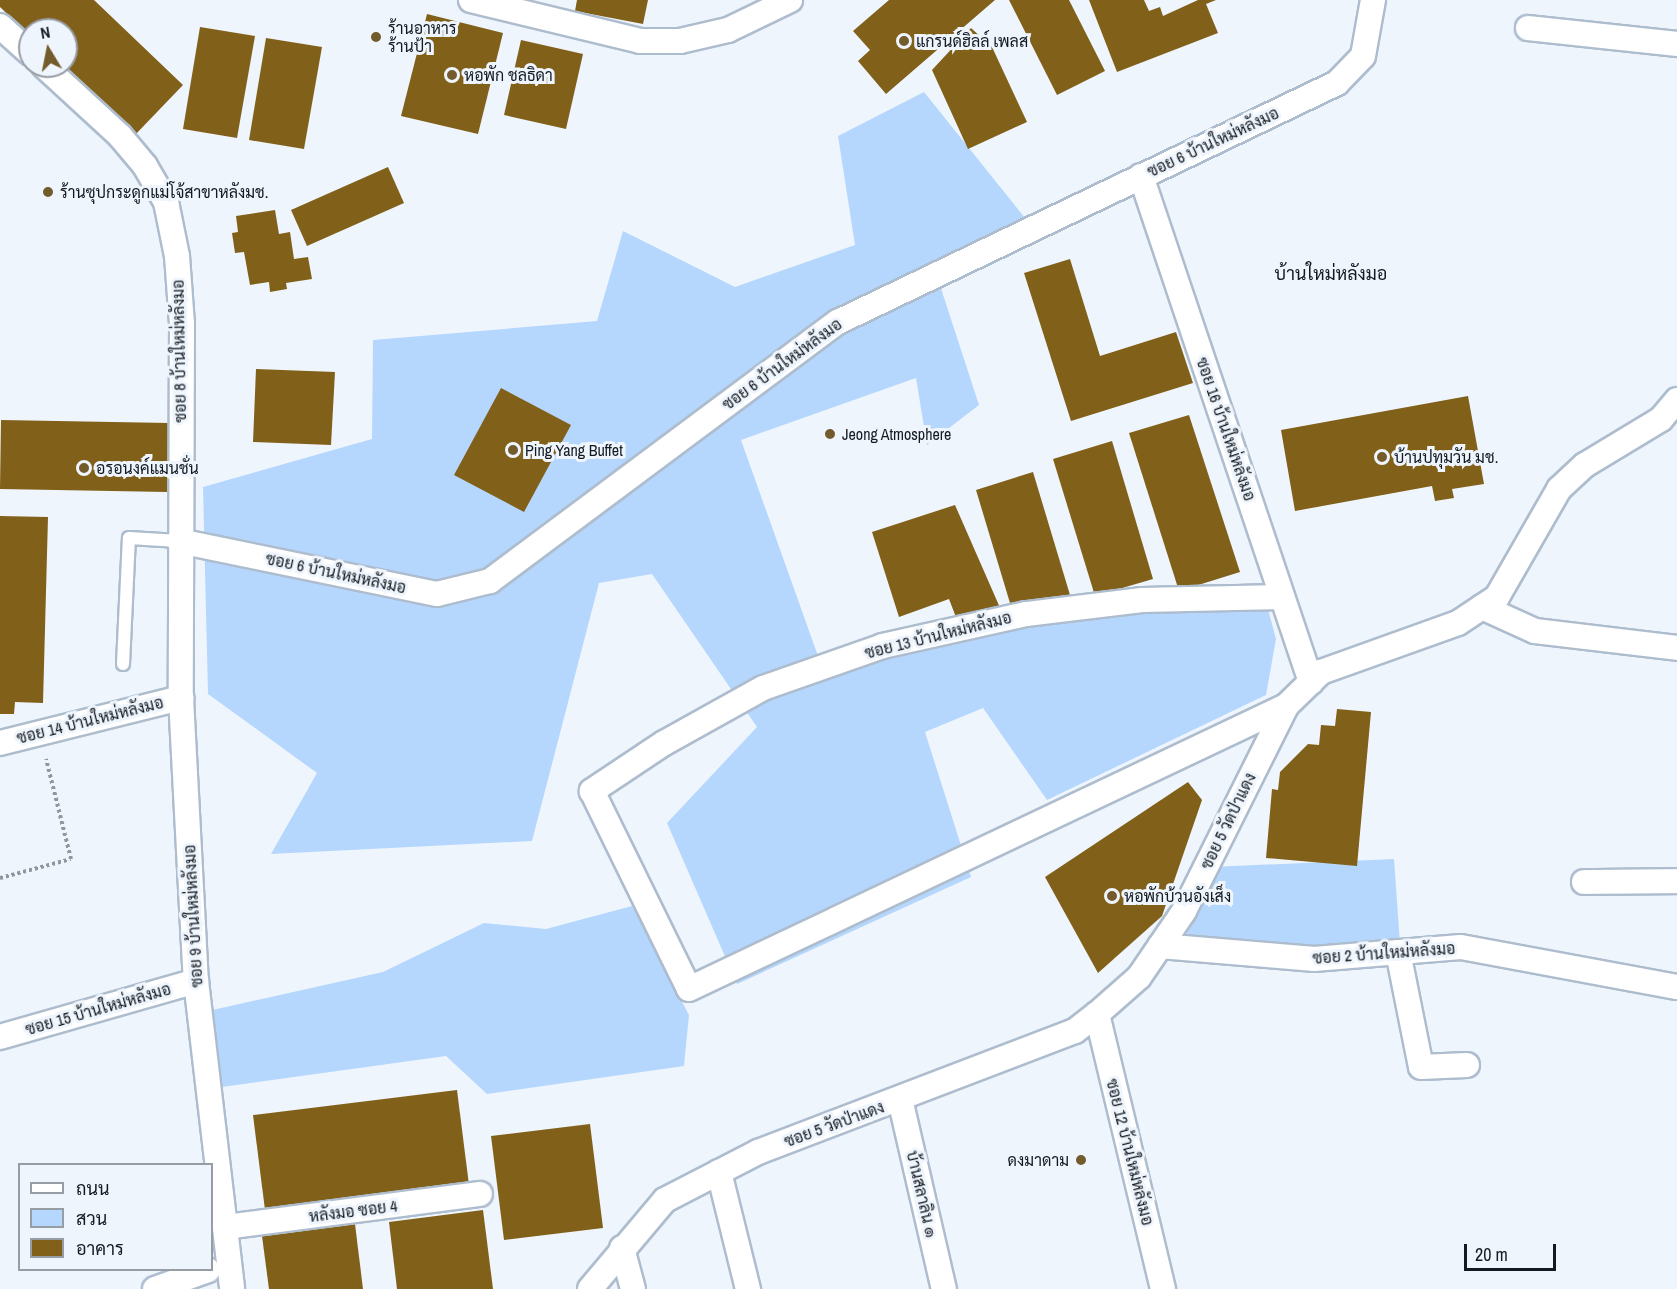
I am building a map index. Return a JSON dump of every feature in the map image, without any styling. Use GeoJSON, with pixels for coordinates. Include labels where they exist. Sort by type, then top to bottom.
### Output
{"type":"FeatureCollection","features":[{"type":"Feature","properties":{"kind":"street"},"geometry":{"type":"LineString","coordinates":[[471,0],[640,41],[680,40],[728,30],[790,0]]}},
{"type":"Feature","properties":{"kind":"street","name":"ซอย 6 บ้านใหม่หลังมอ"},"geometry":{"type":"LineString","coordinates":[[179,541],[437,594],[490,581],[838,322],[1337,83],[1363,56],[1373,0]]}},
{"type":"Feature","properties":{"kind":"street"},"geometry":{"type":"LineString","coordinates":[[0,26],[18,42]]}},
{"type":"Feature","properties":{"kind":"street"},"geometry":{"type":"LineString","coordinates":[[1528,28],[1677,44]]}},
{"type":"Feature","properties":{"kind":"street","name":"ซอย 8 บ้านใหม่หลังมอ"},"geometry":{"type":"LineString","coordinates":[[57,78],[120,136],[146,166],[166,202],[177,256],[182,324],[179,541]]}},
{"type":"Feature","properties":{"kind":"street","name":"ซอย 16 บ้านใหม่หลังมอ"},"geometry":{"type":"LineString","coordinates":[[1141,176],[1311,682]]}},
{"type":"Feature","properties":{"kind":"street","name":"ซอย 5 วัดป่าแดง"},"geometry":{"type":"LineString","coordinates":[[590,1289],[622,1248],[665,1200],[758,1152],[1075,1031],[1097,1014],[1139,977],[1184,910],[1286,706],[1321,672],[1458,623],[1497,597],[1559,489],[1585,465],[1661,419],[1677,400]]}},
{"type":"Feature","properties":{"kind":"street","name":"ซอย 9 บ้านใหม่หลังมอ"},"geometry":{"type":"LineString","coordinates":[[179,541],[181,698],[196,981],[225,1227],[216,1266],[232,1289]]}},
{"type":"Feature","properties":{"kind":"street","name":"ซอย 13 บ้านใหม่หลังมอ"},"geometry":{"type":"LineString","coordinates":[[1282,597],[1142,600],[1038,612],[883,646],[764,688],[664,743],[592,791],[690,989],[1286,706]]}},
{"type":"Feature","properties":{"kind":"street"},"geometry":{"type":"LineString","coordinates":[[1482,607],[1534,630],[1677,648]]}},
{"type":"Feature","properties":{"kind":"street","name":"ซอย 14 บ้านใหม่หลังมอ"},"geometry":{"type":"LineString","coordinates":[[0,743],[181,698]]}},
{"type":"Feature","properties":{"kind":"street"},"geometry":{"type":"LineString","coordinates":[[1584,882],[1677,881]]}},
{"type":"Feature","properties":{"kind":"street","name":"ซอย 2 บ้านใหม่หลังมอ"},"geometry":{"type":"LineString","coordinates":[[1160,946],[1314,959],[1461,948],[1677,987]]}},
{"type":"Feature","properties":{"kind":"street"},"geometry":{"type":"LineString","coordinates":[[1398,952],[1421,1067],[1467,1065]]}},
{"type":"Feature","properties":{"kind":"street","name":"ซอย 15 บ้านใหม่หลังมอ"},"geometry":{"type":"LineString","coordinates":[[0,1037],[196,981]]}},
{"type":"Feature","properties":{"kind":"street","name":"ซอย 12 บ้านใหม่หลังมอ"},"geometry":{"type":"LineString","coordinates":[[1097,1014],[1163,1289]]}},
{"type":"Feature","properties":{"kind":"street","name":"บ้านสลาลิน ๑"},"geometry":{"type":"LineString","coordinates":[[900,1099],[944,1289]]}},
{"type":"Feature","properties":{"kind":"street"},"geometry":{"type":"LineString","coordinates":[[719,1172],[748,1289]]}},
{"type":"Feature","properties":{"kind":"street","name":"หลังมอ ซอย 4"},"geometry":{"type":"LineString","coordinates":[[225,1227],[480,1194]]}},
{"type":"Feature","properties":{"kind":"street"},"geometry":{"type":"LineString","coordinates":[[622,1248],[633,1289]]}},
{"type":"Feature","properties":{"kind":"street"},"geometry":{"type":"LineString","coordinates":[[155,1289],[203,1271]]}},
{"type":"Feature","properties":{"kind":"lane"},"geometry":{"type":"LineString","coordinates":[[123,664],[129,538],[179,541]]}},
{"type":"Feature","properties":{"kind":"path"},"geometry":{"type":"LineString","coordinates":[[0,878],[71,859],[40,733]]}},
{"type":"Feature","properties":{"kind":"green space"},"geometry":{"type":"Polygon","coordinates":[[[924,92],[1029,223],[935,270],[979,405],[927,445],[916,378],[741,440],[818,656],[1164,588],[1261,583],[1276,639],[1266,695],[1047,800],[983,708],[925,732],[971,877],[737,984],[667,823],[757,727],[652,574],[599,583],[532,841],[271,854],[317,773],[208,694],[203,487],[372,439],[373,340],[597,321],[623,231],[735,287],[855,245],[838,136],[924,92]]]}},
{"type":"Feature","properties":{"kind":"green space"},"geometry":{"type":"Polygon","coordinates":[[[1394,859],[1400,944],[1312,948],[1185,939],[1211,867],[1394,859]]]}},
{"type":"Feature","properties":{"kind":"green space"},"geometry":{"type":"Polygon","coordinates":[[[632,906],[689,1015],[684,1066],[487,1094],[446,1056],[222,1087],[208,1011],[383,972],[484,923],[546,929],[632,906]]]}},
{"type":"Feature","properties":{"kind":"building"},"geometry":{"type":"Polygon","coordinates":[[[0,0],[94,0],[183,85],[134,136],[74,78],[78,78],[78,18],[18,18],[18,24],[0,7],[0,0]]]}},
{"type":"Feature","properties":{"kind":"building"},"geometry":{"type":"Polygon","coordinates":[[[577,0],[648,0],[643,24],[575,11],[577,0]]]}},
{"type":"Feature","properties":{"kind":"building","name":"แกรนด์ฮิลล์ เพลส"},"geometry":{"type":"Polygon","coordinates":[[[889,0],[995,0],[886,94],[858,61],[870,50],[853,31],[889,0]]]}},
{"type":"Feature","properties":{"kind":"building"},"geometry":{"type":"Polygon","coordinates":[[[1009,0],[1069,0],[1105,71],[1057,95],[1009,0]]]}},
{"type":"Feature","properties":{"kind":"building"},"geometry":{"type":"Polygon","coordinates":[[[1089,0],[1144,0],[1149,11],[1160,7],[1163,16],[1198,0],[1216,0],[1206,4],[1218,33],[1117,72],[1089,0]]]}},
{"type":"Feature","properties":{"kind":"building","name":"หอพัก ชลธิดา"},"geometry":{"type":"Polygon","coordinates":[[[427,14],[503,33],[478,134],[401,116],[427,14]]]}},
{"type":"Feature","properties":{"kind":"building"},"geometry":{"type":"Polygon","coordinates":[[[200,27],[255,36],[237,138],[183,129],[200,27]]]}},
{"type":"Feature","properties":{"kind":"building"},"geometry":{"type":"Polygon","coordinates":[[[971,28],[992,47],[1027,122],[968,149],[932,70],[971,28]]]}},
{"type":"Feature","properties":{"kind":"building"},"geometry":{"type":"Polygon","coordinates":[[[266,38],[322,47],[304,149],[249,140],[266,38]]]}},
{"type":"Feature","properties":{"kind":"building"},"geometry":{"type":"Polygon","coordinates":[[[521,40],[583,54],[566,129],[504,115],[521,40]]]}},
{"type":"Feature","properties":{"kind":"building"},"geometry":{"type":"Polygon","coordinates":[[[388,167],[404,203],[307,246],[291,210],[388,167]]]}},
{"type":"Feature","properties":{"kind":"building"},"geometry":{"type":"Polygon","coordinates":[[[275,210],[279,234],[290,232],[294,259],[308,257],[312,279],[286,283],[287,289],[270,292],[269,282],[250,285],[244,252],[235,253],[232,233],[238,232],[236,216],[275,210]]]}},
{"type":"Feature","properties":{"kind":"building"},"geometry":{"type":"Polygon","coordinates":[[[1070,259],[1100,356],[1176,332],[1193,383],[1071,421],[1024,273],[1070,259]]]}},
{"type":"Feature","properties":{"kind":"building"},"geometry":{"type":"Polygon","coordinates":[[[256,369],[335,372],[331,445],[253,442],[256,369]]]}},
{"type":"Feature","properties":{"kind":"building","name":"Ping Yang Buffet"},"geometry":{"type":"Polygon","coordinates":[[[501,388],[571,425],[524,512],[454,475],[501,388]]]}},
{"type":"Feature","properties":{"kind":"building","name":"บ้านปทุมวัน มช."},"geometry":{"type":"Polygon","coordinates":[[[1468,396],[1484,484],[1452,489],[1454,498],[1435,501],[1432,486],[1295,511],[1281,430],[1468,396]]]}},
{"type":"Feature","properties":{"kind":"building"},"geometry":{"type":"Polygon","coordinates":[[[1189,415],[1240,572],[1179,591],[1129,433],[1189,415]]]}},
{"type":"Feature","properties":{"kind":"building","name":"อรอนงค์แมนชั่น"},"geometry":{"type":"Polygon","coordinates":[[[1,420],[169,423],[167,492],[0,489],[1,420]]]}},
{"type":"Feature","properties":{"kind":"building"},"geometry":{"type":"Polygon","coordinates":[[[1112,441],[1153,579],[1095,596],[1053,459],[1112,441]]]}},
{"type":"Feature","properties":{"kind":"building"},"geometry":{"type":"Polygon","coordinates":[[[1033,472],[1070,595],[1013,613],[976,490],[1033,472]]]}},
{"type":"Feature","properties":{"kind":"building"},"geometry":{"type":"Polygon","coordinates":[[[955,505],[1001,610],[959,625],[949,599],[899,617],[872,532],[955,505]]]}},
{"type":"Feature","properties":{"kind":"building"},"geometry":{"type":"Polygon","coordinates":[[[0,516],[48,517],[43,703],[15,702],[14,714],[0,714],[0,516]]]}},
{"type":"Feature","properties":{"kind":"building"},"geometry":{"type":"Polygon","coordinates":[[[1337,709],[1371,712],[1357,866],[1266,858],[1272,789],[1278,790],[1280,772],[1308,744],[1319,745],[1321,725],[1335,726],[1337,709]]]}},
{"type":"Feature","properties":{"kind":"building","name":"หอพักบ้วนอังเส็ง"},"geometry":{"type":"Polygon","coordinates":[[[1188,782],[1202,800],[1162,916],[1098,973],[1045,877],[1188,782]]]}},
{"type":"Feature","properties":{"kind":"building"},"geometry":{"type":"Polygon","coordinates":[[[457,1090],[469,1185],[265,1210],[253,1115],[457,1090]]]}},
{"type":"Feature","properties":{"kind":"building"},"geometry":{"type":"Polygon","coordinates":[[[590,1124],[603,1228],[504,1240],[491,1136],[590,1124]]]}},
{"type":"Feature","properties":{"kind":"building"},"geometry":{"type":"Polygon","coordinates":[[[483,1210],[493,1289],[397,1289],[389,1222],[483,1210]]]}},
{"type":"Feature","properties":{"kind":"building"},"geometry":{"type":"Polygon","coordinates":[[[355,1224],[363,1289],[269,1289],[262,1236],[355,1224]]]}},
{"type":"Feature","properties":{"kind":"place","name":"ร้านอาหาร ร้านป้า"},"geometry":{"type":"Point","coordinates":[376,37]}},
{"type":"Feature","properties":{"kind":"place","name":"แกรนด์ฮิลล์ เพลส"},"geometry":{"type":"Point","coordinates":[904,41]}},
{"type":"Feature","properties":{"kind":"place","name":"หอพัก ชลธิดา"},"geometry":{"type":"Point","coordinates":[452,75]}},
{"type":"Feature","properties":{"kind":"place","name":"ร้านซุปกระดูกแม่โจ้สาขาหลังมช."},"geometry":{"type":"Point","coordinates":[48,192]}},
{"type":"Feature","properties":{"kind":"place","name":"Jeong Atmosphere"},"geometry":{"type":"Point","coordinates":[830,434]}},
{"type":"Feature","properties":{"kind":"place","name":"Ping Yang Buffet"},"geometry":{"type":"Point","coordinates":[513,450]}},
{"type":"Feature","properties":{"kind":"place","name":"บ้านปทุมวัน มช."},"geometry":{"type":"Point","coordinates":[1382,457]}},
{"type":"Feature","properties":{"kind":"place","name":"อรอนงค์แมนชั่น"},"geometry":{"type":"Point","coordinates":[84,468]}},
{"type":"Feature","properties":{"kind":"place","name":"หอพักบ้วนอังเส็ง"},"geometry":{"type":"Point","coordinates":[1112,896]}},
{"type":"Feature","properties":{"kind":"place","name":"ดงมาดาม"},"geometry":{"type":"Point","coordinates":[1081,1160]}},
{"type":"Feature","properties":{"kind":"district","name":"บ้านใหม่หลังมอ"},"geometry":{"type":"Point","coordinates":[1331,274]}}]}
